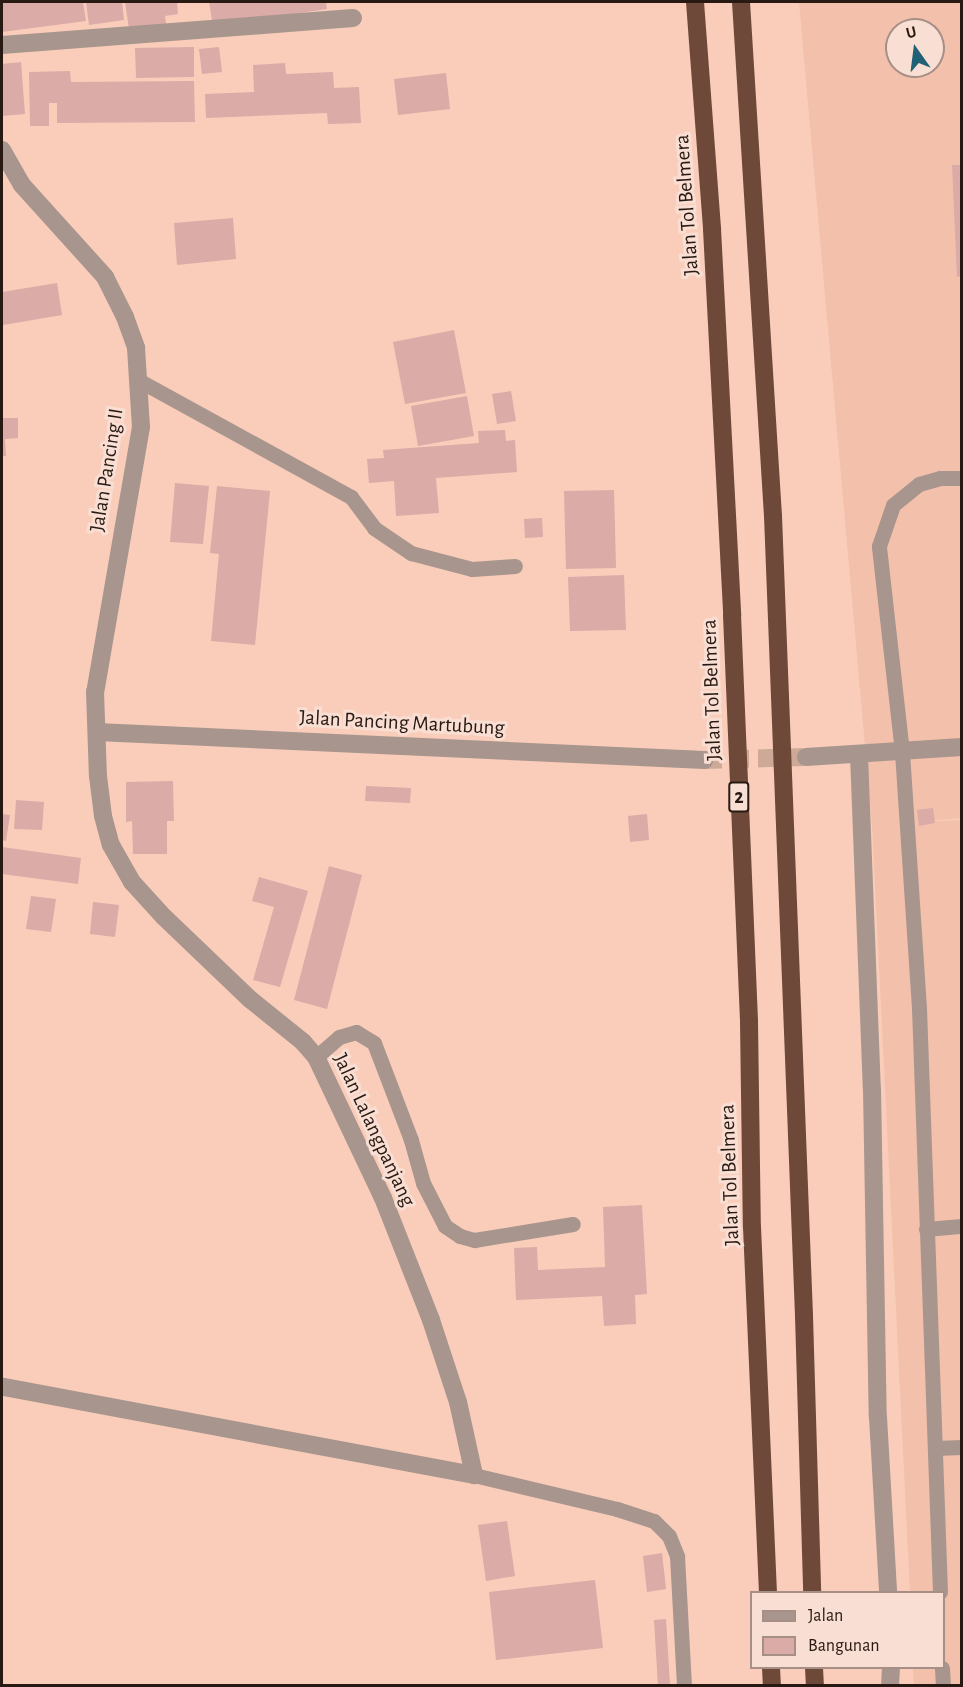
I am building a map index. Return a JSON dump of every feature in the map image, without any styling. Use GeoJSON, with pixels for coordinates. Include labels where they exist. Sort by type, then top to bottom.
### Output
{"type":"FeatureCollection","features":[{"type":"Feature","properties":{"kind":"highway","name":"Jalan Tol Belmera"},"geometry":{"type":"LineString","coordinates":[[695,2],[712,229],[732,615],[749,1022],[752,1227],[768,1591]]}},
{"type":"Feature","properties":{"kind":"highway"},"geometry":{"type":"LineString","coordinates":[[741,2],[773,516],[804,1317],[812,1591]]}},
{"type":"Feature","properties":{"kind":"highway"},"geometry":{"type":"LineString","coordinates":[[771,1669],[772,1686]]}},
{"type":"Feature","properties":{"kind":"highway"},"geometry":{"type":"LineString","coordinates":[[814,1669],[815,1686]]}},
{"type":"Feature","properties":{"kind":"street"},"geometry":{"type":"LineString","coordinates":[[2,45],[353,18]]}},
{"type":"Feature","properties":{"kind":"street","name":"Jalan Pancing II"},"geometry":{"type":"LineString","coordinates":[[2,150],[22,184],[105,277],[125,317],[136,348],[140,381],[141,427],[95,692],[94,719],[97,732]]}},
{"type":"Feature","properties":{"kind":"street","name":"Jalan Pancing Martubung"},"geometry":{"type":"LineString","coordinates":[[97,732],[704,760]]}},
{"type":"Feature","properties":{"kind":"street","name":"Jalan Lalangpanjang"},"geometry":{"type":"LineString","coordinates":[[97,732],[98,776],[103,816],[111,844],[132,882],[180,933],[251,1000],[303,1042],[316,1057],[383,1198],[432,1320],[458,1402],[474,1475]]}},
{"type":"Feature","properties":{"kind":"street"},"geometry":{"type":"LineString","coordinates":[[806,757],[962,747]]}},
{"type":"Feature","properties":{"kind":"street"},"geometry":{"type":"LineString","coordinates":[[859,755],[872,1089],[878,1417],[888,1591]]}},
{"type":"Feature","properties":{"kind":"street"},"geometry":{"type":"LineString","coordinates":[[2,1387],[474,1475]]}},
{"type":"Feature","properties":{"kind":"street"},"geometry":{"type":"LineString","coordinates":[[890,1686],[891,1669]]}},
{"type":"Feature","properties":{"kind":"lane"},"geometry":{"type":"LineString","coordinates":[[140,381],[351,497],[374,528],[411,553],[472,569],[515,566]]}},
{"type":"Feature","properties":{"kind":"lane"},"geometry":{"type":"LineString","coordinates":[[940,1591],[919,1008],[902,752],[879,546],[893,505],[920,484],[940,478],[962,478]]}},
{"type":"Feature","properties":{"kind":"lane"},"geometry":{"type":"LineString","coordinates":[[316,1057],[339,1037],[356,1032],[374,1043],[411,1140],[423,1183],[445,1226],[460,1236],[474,1240],[573,1224]]}},
{"type":"Feature","properties":{"kind":"lane"},"geometry":{"type":"LineString","coordinates":[[926,1228],[962,1226]]}},
{"type":"Feature","properties":{"kind":"lane"},"geometry":{"type":"LineString","coordinates":[[934,1448],[962,1447]]}},
{"type":"Feature","properties":{"kind":"lane"},"geometry":{"type":"LineString","coordinates":[[474,1475],[617,1509],[654,1521],[669,1536],[677,1556],[684,1686]]}},
{"type":"Feature","properties":{"kind":"lane"},"geometry":{"type":"LineString","coordinates":[[942,1669],[943,1686]]}},
{"type":"Feature","properties":{"kind":"shaded area"},"geometry":{"type":"Polygon","coordinates":[[[799,2],[961,2],[961,818],[916,822],[961,820],[961,1685],[914,1685],[913,1669],[945,1669],[945,1591],[910,1591],[872,825],[799,2]]]}},
{"type":"Feature","properties":{"kind":"building"},"geometry":{"type":"Polygon","coordinates":[[[2,2],[83,2],[86,21],[2,32],[2,2]]]}},
{"type":"Feature","properties":{"kind":"building"},"geometry":{"type":"Polygon","coordinates":[[[86,2],[122,2],[124,20],[89,25],[86,2]]]}},
{"type":"Feature","properties":{"kind":"building"},"geometry":{"type":"Polygon","coordinates":[[[125,2],[177,2],[178,14],[165,16],[166,24],[129,29],[125,2]]]}},
{"type":"Feature","properties":{"kind":"building"},"geometry":{"type":"Polygon","coordinates":[[[209,2],[326,2],[327,9],[213,26],[209,2]]]}},
{"type":"Feature","properties":{"kind":"building"},"geometry":{"type":"Polygon","coordinates":[[[194,47],[194,77],[136,78],[135,48],[194,47]]]}},
{"type":"Feature","properties":{"kind":"building"},"geometry":{"type":"Polygon","coordinates":[[[219,47],[222,72],[202,74],[199,49],[219,47]]]}},
{"type":"Feature","properties":{"kind":"building"},"geometry":{"type":"Polygon","coordinates":[[[21,62],[25,114],[2,116],[2,64],[21,62]]]}},
{"type":"Feature","properties":{"kind":"building"},"geometry":{"type":"Polygon","coordinates":[[[285,63],[286,74],[333,72],[334,88],[359,87],[361,123],[328,124],[327,113],[206,118],[205,94],[254,92],[253,65],[285,63]]]}},
{"type":"Feature","properties":{"kind":"building"},"geometry":{"type":"Polygon","coordinates":[[[70,71],[71,82],[194,81],[195,122],[57,123],[57,103],[49,103],[49,126],[30,126],[29,72],[70,71]]]}},
{"type":"Feature","properties":{"kind":"building"},"geometry":{"type":"Polygon","coordinates":[[[446,73],[450,109],[398,115],[394,79],[446,73]]]}},
{"type":"Feature","properties":{"kind":"building"},"geometry":{"type":"Polygon","coordinates":[[[952,165],[962,165],[962,276],[957,277],[952,165]]]}},
{"type":"Feature","properties":{"kind":"building"},"geometry":{"type":"Polygon","coordinates":[[[233,218],[236,259],[177,265],[174,223],[233,218]]]}},
{"type":"Feature","properties":{"kind":"building"},"geometry":{"type":"Polygon","coordinates":[[[57,283],[62,315],[3,325],[2,292],[57,283]]]}},
{"type":"Feature","properties":{"kind":"building"},"geometry":{"type":"Polygon","coordinates":[[[454,330],[466,393],[405,404],[393,342],[454,330]]]}},
{"type":"Feature","properties":{"kind":"building"},"geometry":{"type":"Polygon","coordinates":[[[511,391],[516,421],[497,424],[492,394],[511,391]]]}},
{"type":"Feature","properties":{"kind":"building"},"geometry":{"type":"Polygon","coordinates":[[[467,396],[474,436],[418,446],[411,406],[467,396]]]}},
{"type":"Feature","properties":{"kind":"building"},"geometry":{"type":"Polygon","coordinates":[[[2,418],[18,418],[18,438],[5,439],[6,456],[2,456],[2,418]]]}},
{"type":"Feature","properties":{"kind":"building"},"geometry":{"type":"Polygon","coordinates":[[[505,430],[506,441],[515,440],[517,472],[436,478],[439,513],[396,516],[394,481],[369,483],[367,459],[384,458],[383,450],[479,443],[478,431],[505,430]]]}},
{"type":"Feature","properties":{"kind":"building"},"geometry":{"type":"Polygon","coordinates":[[[175,483],[209,486],[203,544],[170,542],[175,483]]]}},
{"type":"Feature","properties":{"kind":"building"},"geometry":{"type":"Polygon","coordinates":[[[217,486],[270,491],[255,645],[211,641],[219,554],[210,553],[217,486]]]}},
{"type":"Feature","properties":{"kind":"building"},"geometry":{"type":"Polygon","coordinates":[[[614,490],[616,568],[566,569],[564,491],[614,490]]]}},
{"type":"Feature","properties":{"kind":"building"},"geometry":{"type":"Polygon","coordinates":[[[542,518],[543,537],[525,538],[524,519],[542,518]]]}},
{"type":"Feature","properties":{"kind":"building"},"geometry":{"type":"Polygon","coordinates":[[[624,575],[626,630],[570,631],[568,577],[624,575]]]}},
{"type":"Feature","properties":{"kind":"building"},"geometry":{"type":"Polygon","coordinates":[[[173,781],[174,821],[167,821],[167,854],[133,854],[132,821],[126,822],[126,782],[173,781]]]}},
{"type":"Feature","properties":{"kind":"building"},"geometry":{"type":"Polygon","coordinates":[[[366,786],[411,788],[410,803],[365,801],[366,786]]]}},
{"type":"Feature","properties":{"kind":"building"},"geometry":{"type":"Polygon","coordinates":[[[16,800],[44,802],[42,830],[14,829],[16,800]]]}},
{"type":"Feature","properties":{"kind":"building"},"geometry":{"type":"Polygon","coordinates":[[[933,808],[935,823],[919,826],[917,810],[933,808]]]}},
{"type":"Feature","properties":{"kind":"building"},"geometry":{"type":"Polygon","coordinates":[[[2,814],[10,815],[6,841],[2,840],[2,814]]]}},
{"type":"Feature","properties":{"kind":"building"},"geometry":{"type":"Polygon","coordinates":[[[647,814],[649,840],[630,842],[628,816],[647,814]]]}},
{"type":"Feature","properties":{"kind":"building"},"geometry":{"type":"Polygon","coordinates":[[[2,847],[81,858],[78,884],[2,874],[2,847]]]}},
{"type":"Feature","properties":{"kind":"building"},"geometry":{"type":"Polygon","coordinates":[[[329,866],[362,875],[327,1009],[294,1000],[329,866]]]}},
{"type":"Feature","properties":{"kind":"building"},"geometry":{"type":"Polygon","coordinates":[[[259,877],[308,891],[280,987],[253,980],[274,907],[252,901],[259,877]]]}},
{"type":"Feature","properties":{"kind":"building"},"geometry":{"type":"Polygon","coordinates":[[[31,896],[56,899],[51,932],[26,929],[31,896]]]}},
{"type":"Feature","properties":{"kind":"building"},"geometry":{"type":"Polygon","coordinates":[[[93,902],[119,905],[115,937],[90,934],[93,902]]]}},
{"type":"Feature","properties":{"kind":"building"},"geometry":{"type":"Polygon","coordinates":[[[642,1205],[647,1294],[635,1295],[636,1324],[604,1326],[602,1296],[516,1300],[514,1248],[537,1247],[538,1270],[605,1267],[603,1207],[642,1205]]]}},
{"type":"Feature","properties":{"kind":"building"},"geometry":{"type":"Polygon","coordinates":[[[507,1521],[515,1576],[486,1581],[478,1525],[507,1521]]]}},
{"type":"Feature","properties":{"kind":"building"},"geometry":{"type":"Polygon","coordinates":[[[662,1553],[666,1589],[647,1592],[643,1556],[662,1553]]]}},
{"type":"Feature","properties":{"kind":"building"},"geometry":{"type":"Polygon","coordinates":[[[595,1580],[603,1648],[496,1660],[489,1592],[595,1580]]]}},
{"type":"Feature","properties":{"kind":"building"},"geometry":{"type":"Polygon","coordinates":[[[666,1619],[670,1685],[658,1686],[654,1620],[666,1619]]]}},
{"type":"Feature","properties":{"kind":"tunnel"},"geometry":{"type":"LineString","coordinates":[[704,760],[806,757]]}}]}
